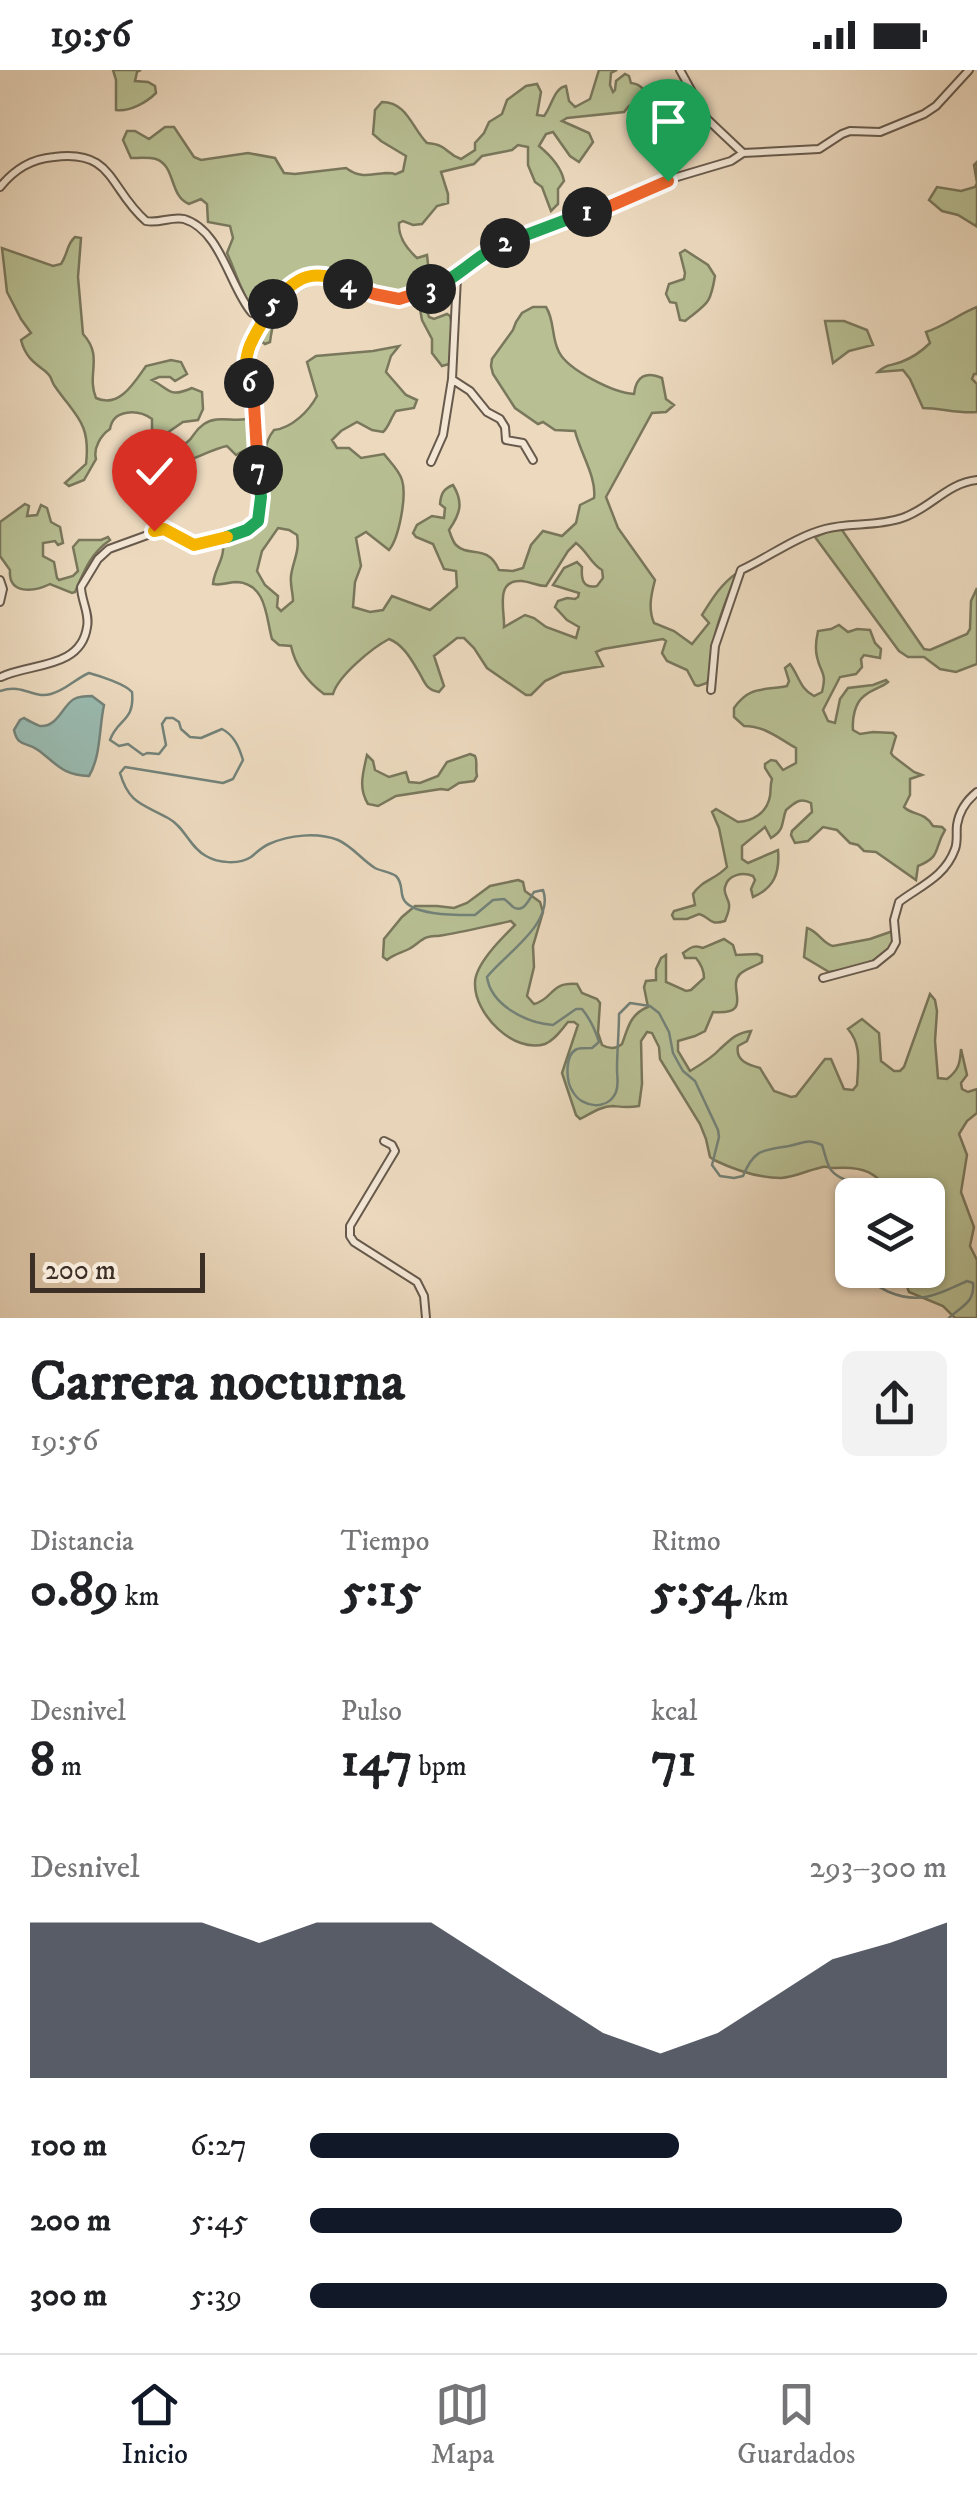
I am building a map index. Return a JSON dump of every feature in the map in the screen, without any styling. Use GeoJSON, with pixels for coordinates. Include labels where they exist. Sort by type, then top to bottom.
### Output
{"type":"FeatureCollection","features":[{"type":"Feature","properties":{"kind":"street"},"geometry":{"type":"LineString","coordinates":[[680,70],[707,119],[743,153]]}},
{"type":"Feature","properties":{"kind":"street"},"geometry":{"type":"LineString","coordinates":[[0,677],[75,651],[88,623],[82,587],[109,548],[164,529],[189,544],[202,545],[247,530],[258,521],[261,497],[254,404],[244,366],[251,340],[272,306],[300,278],[334,277],[356,288],[399,299],[437,287],[495,247],[743,153],[818,149],[850,131],[880,132],[932,110],[969,70]]}},
{"type":"Feature","properties":{"kind":"street"},"geometry":{"type":"LineString","coordinates":[[0,187],[28,163],[55,156],[85,156],[100,164],[146,221],[179,218],[207,236],[252,312],[263,312],[272,306]]}},
{"type":"Feature","properties":{"kind":"street"},"geometry":{"type":"LineString","coordinates":[[431,462],[443,436],[452,379],[457,276]]}},
{"type":"Feature","properties":{"kind":"street"},"geometry":{"type":"LineString","coordinates":[[452,379],[500,420],[506,440],[523,443],[533,460]]}},
{"type":"Feature","properties":{"kind":"street"},"geometry":{"type":"LineString","coordinates":[[711,690],[715,646],[741,570],[823,529],[903,518],[960,482],[977,480]]}},
{"type":"Feature","properties":{"kind":"street"},"geometry":{"type":"LineString","coordinates":[[0,580],[4,589],[0,602]]}},
{"type":"Feature","properties":{"kind":"street"},"geometry":{"type":"LineString","coordinates":[[823,978],[875,964],[891,951],[896,942],[894,920],[899,902],[932,882],[951,856],[959,818],[977,792]]}},
{"type":"Feature","properties":{"kind":"street"},"geometry":{"type":"LineString","coordinates":[[384,1141],[392,1144],[395,1151],[350,1226],[350,1236],[417,1282],[424,1296],[426,1318]]}},
{"type":"Feature","properties":{"kind":"green space"},"geometry":{"type":"Polygon","coordinates":[[[113,70],[141,70],[135,81],[155,86],[156,93],[138,106],[116,110],[113,70]]]}},
{"type":"Feature","properties":{"kind":"green space"},"geometry":{"type":"Polygon","coordinates":[[[599,70],[617,70],[611,73],[613,92],[616,81],[625,74],[629,76],[631,83],[644,90],[646,100],[624,112],[562,121],[589,133],[593,142],[579,162],[553,132],[546,134],[539,146],[554,161],[564,181],[558,189],[558,204],[551,211],[528,165],[528,147],[518,145],[512,150],[482,156],[474,164],[441,172],[448,203],[437,206],[422,224],[399,223],[407,247],[417,258],[427,255],[436,274],[424,285],[429,317],[450,316],[449,364],[442,366],[432,353],[432,339],[419,304],[403,293],[369,288],[330,271],[283,303],[270,342],[265,344],[259,333],[264,326],[245,296],[227,253],[233,238],[230,226],[208,222],[207,204],[201,199],[189,204],[183,200],[162,163],[153,158],[131,158],[123,140],[127,131],[149,139],[165,127],[174,127],[194,157],[201,160],[248,153],[275,158],[284,173],[346,168],[361,175],[395,174],[403,171],[406,156],[373,134],[375,110],[382,102],[403,111],[427,143],[461,159],[475,150],[475,143],[489,122],[502,114],[507,100],[526,86],[537,84],[541,92],[537,115],[544,116],[562,87],[566,86],[569,101],[575,107],[590,99],[599,70]]]}},
{"type":"Feature","properties":{"kind":"green space"},"geometry":{"type":"Polygon","coordinates":[[[977,183],[976,226],[942,211],[929,200],[937,187],[961,191],[977,183]]]}},
{"type":"Feature","properties":{"kind":"green space"},"geometry":{"type":"Polygon","coordinates":[[[75,237],[81,238],[78,277],[83,334],[94,358],[96,398],[119,397],[146,366],[171,360],[181,362],[187,374],[175,381],[170,377],[152,380],[174,392],[192,388],[202,392],[203,409],[198,420],[183,422],[167,433],[172,449],[186,443],[209,421],[246,419],[251,450],[236,455],[227,446],[188,461],[158,462],[149,456],[152,419],[140,414],[121,414],[101,438],[96,459],[84,480],[69,486],[65,483],[86,464],[84,429],[50,376],[25,350],[21,340],[31,333],[7,292],[2,248],[53,266],[61,264],[75,237]]]}},
{"type":"Feature","properties":{"kind":"green space"},"geometry":{"type":"Polygon","coordinates":[[[685,250],[708,265],[715,276],[706,303],[685,321],[680,320],[676,303],[670,302],[666,294],[669,284],[684,279],[680,253],[685,250]]]}},
{"type":"Feature","properties":{"kind":"green space"},"geometry":{"type":"Polygon","coordinates":[[[533,307],[546,307],[564,359],[604,385],[634,394],[643,377],[662,378],[666,399],[674,405],[666,412],[652,413],[606,497],[618,528],[655,580],[651,597],[654,623],[692,644],[709,623],[702,615],[737,573],[717,627],[707,683],[695,685],[687,670],[667,661],[662,653],[666,641],[663,639],[603,649],[596,652],[603,666],[562,673],[526,695],[487,668],[464,638],[457,638],[434,656],[444,686],[439,692],[428,687],[405,651],[389,639],[356,663],[333,694],[324,694],[303,673],[291,646],[279,645],[272,639],[264,603],[254,589],[237,582],[213,584],[223,552],[222,541],[249,532],[260,521],[264,510],[267,442],[274,430],[299,418],[317,396],[307,362],[316,356],[399,346],[386,372],[406,395],[417,400],[414,408],[396,411],[383,432],[357,422],[332,440],[337,448],[349,448],[361,458],[384,454],[399,473],[403,487],[399,527],[389,550],[366,532],[356,538],[361,566],[353,607],[370,612],[383,610],[392,596],[430,610],[457,587],[456,571],[444,569],[433,544],[413,533],[417,525],[432,516],[444,518],[445,508],[440,504],[447,488],[453,485],[459,503],[449,530],[456,545],[484,554],[499,570],[513,571],[523,568],[531,545],[543,531],[562,536],[576,523],[580,505],[594,498],[591,474],[575,431],[538,424],[515,408],[493,374],[492,359],[522,313],[533,307]],[[278,528],[262,551],[257,571],[278,596],[277,607],[281,611],[293,601],[291,576],[298,541],[297,535],[278,528]],[[576,543],[546,586],[522,581],[508,585],[503,597],[504,627],[525,615],[576,638],[579,627],[555,607],[558,601],[575,599],[579,593],[553,585],[564,568],[577,562],[586,584],[597,586],[603,578],[602,570],[576,543]]]}},
{"type":"Feature","properties":{"kind":"green space"},"geometry":{"type":"Polygon","coordinates":[[[977,307],[977,374],[972,379],[977,384],[977,412],[923,408],[903,370],[878,372],[924,349],[930,343],[926,332],[977,307]]]}},
{"type":"Feature","properties":{"kind":"green space"},"geometry":{"type":"Polygon","coordinates":[[[825,321],[844,321],[867,330],[873,345],[849,351],[833,363],[825,321]]]}},
{"type":"Feature","properties":{"kind":"green space"},"geometry":{"type":"Polygon","coordinates":[[[25,504],[29,506],[27,516],[37,515],[41,505],[47,508],[51,522],[60,527],[63,543],[43,543],[43,556],[54,562],[59,580],[78,571],[73,547],[79,540],[110,540],[93,557],[75,592],[50,584],[30,590],[13,584],[10,570],[0,556],[0,522],[25,504]]]}},
{"type":"Feature","properties":{"kind":"green space"},"geometry":{"type":"Polygon","coordinates":[[[842,530],[924,649],[967,634],[971,601],[977,588],[977,664],[956,672],[940,669],[924,657],[908,657],[899,651],[815,537],[842,530]]]}},
{"type":"Feature","properties":{"kind":"green space"},"geometry":{"type":"Polygon","coordinates":[[[839,625],[848,632],[870,630],[881,649],[880,658],[864,655],[856,674],[840,677],[823,710],[828,721],[835,723],[840,699],[848,688],[888,682],[861,699],[853,730],[860,734],[893,733],[893,756],[922,775],[910,779],[910,795],[904,807],[945,830],[934,855],[918,866],[916,880],[876,852],[850,843],[837,830],[823,827],[808,841],[795,843],[792,831],[812,812],[811,803],[800,801],[786,810],[781,829],[775,835],[771,838],[765,827],[742,846],[742,859],[748,863],[778,850],[777,873],[766,889],[753,897],[753,876],[736,875],[725,887],[729,906],[725,921],[712,922],[699,914],[674,919],[674,911],[695,905],[693,894],[697,889],[727,867],[712,812],[716,809],[738,822],[754,818],[766,807],[770,796],[772,779],[765,764],[776,761],[783,770],[796,763],[796,748],[765,730],[744,726],[734,717],[734,708],[752,692],[787,686],[785,668],[790,664],[809,693],[814,696],[822,692],[824,676],[816,651],[818,631],[839,625]]]}},
{"type":"Feature","properties":{"kind":"green space"},"geometry":{"type":"Polygon","coordinates":[[[470,754],[476,761],[474,781],[459,783],[448,790],[396,796],[378,806],[368,804],[365,798],[362,780],[367,755],[375,770],[389,777],[406,772],[409,782],[420,783],[438,776],[447,762],[470,754]]]}},
{"type":"Feature","properties":{"kind":"green space"},"geometry":{"type":"Polygon","coordinates":[[[518,880],[540,902],[543,912],[533,946],[534,967],[527,996],[534,1004],[556,988],[577,984],[582,993],[600,1003],[598,1033],[602,1045],[607,1047],[622,1044],[633,1018],[648,1007],[646,981],[656,980],[656,969],[666,955],[666,982],[686,991],[704,978],[696,958],[685,958],[683,953],[692,947],[703,948],[724,939],[733,945],[736,955],[762,956],[762,962],[742,972],[737,980],[737,1005],[726,1012],[713,1012],[705,1031],[678,1041],[678,1051],[690,1071],[734,1037],[751,1031],[747,1041],[738,1046],[741,1059],[760,1068],[774,1091],[791,1097],[796,1096],[825,1059],[831,1059],[844,1089],[853,1090],[857,1085],[858,1056],[848,1029],[862,1019],[879,1033],[881,1061],[900,1071],[930,994],[937,1011],[938,1078],[947,1079],[954,1072],[961,1049],[967,1075],[962,1089],[977,1089],[977,1113],[959,1134],[967,1155],[961,1192],[974,1227],[970,1246],[977,1260],[977,1318],[955,1318],[943,1306],[908,1288],[945,1288],[945,1178],[877,1178],[854,1168],[824,1167],[772,1178],[714,1160],[700,1124],[660,1059],[652,1033],[647,1032],[641,1041],[639,1106],[609,1106],[580,1119],[562,1073],[578,1025],[568,1022],[545,1044],[521,1043],[498,1029],[476,995],[479,968],[515,925],[511,921],[429,937],[387,960],[383,957],[384,939],[415,906],[454,908],[490,886],[518,880]]]}},
{"type":"Feature","properties":{"kind":"green space"},"geometry":{"type":"Polygon","coordinates":[[[807,928],[833,946],[893,931],[895,942],[874,960],[829,972],[804,957],[807,928]]]}},
{"type":"Feature","properties":{"kind":"water"},"geometry":{"type":"Polygon","coordinates":[[[92,696],[104,705],[98,751],[89,776],[66,771],[18,739],[14,730],[20,720],[46,726],[74,699],[92,696]]]}},
{"type":"Feature","properties":{"kind":"waterway"},"geometry":{"type":"LineString","coordinates":[[0,691],[51,694],[89,673],[118,683],[132,692],[132,702],[128,715],[110,740],[119,746],[128,744],[143,755],[159,754],[166,745],[162,724],[166,718],[179,722],[190,737],[201,738],[222,729],[226,732],[243,760],[233,779],[223,783],[125,767],[120,773],[133,797],[174,822],[200,852],[211,858],[241,861],[285,838],[330,838],[348,846],[375,868],[396,876],[407,904],[447,914],[475,915],[493,900],[504,899],[520,909],[534,892],[543,890],[545,902],[535,926],[487,977],[503,1004],[532,1021],[553,1025],[582,1009],[599,1042],[592,1048],[577,1049],[570,1057],[569,1082],[577,1097],[595,1105],[612,1098],[617,1086],[619,1014],[630,1003],[650,1006],[659,1013],[669,1032],[673,1053],[683,1071],[695,1081],[718,1130],[712,1165],[720,1176],[743,1176],[751,1160],[766,1150],[812,1142],[822,1145],[829,1167],[844,1178]]}},
{"type":"Feature","properties":{"kind":"waterway"},"geometry":{"type":"LineString","coordinates":[[882,1288],[900,1296],[920,1298],[967,1281],[973,1283],[969,1300],[949,1318]]}},
{"type":"Feature","properties":{"kind":"route"},"geometry":{"type":"LineString","coordinates":[[154,531],[164,529],[189,544],[202,545],[247,530],[258,521],[261,497],[254,404],[244,366],[251,340],[275,301],[300,278],[318,274],[334,277],[374,294],[404,299],[446,283],[495,247],[668,181]]}}]}
